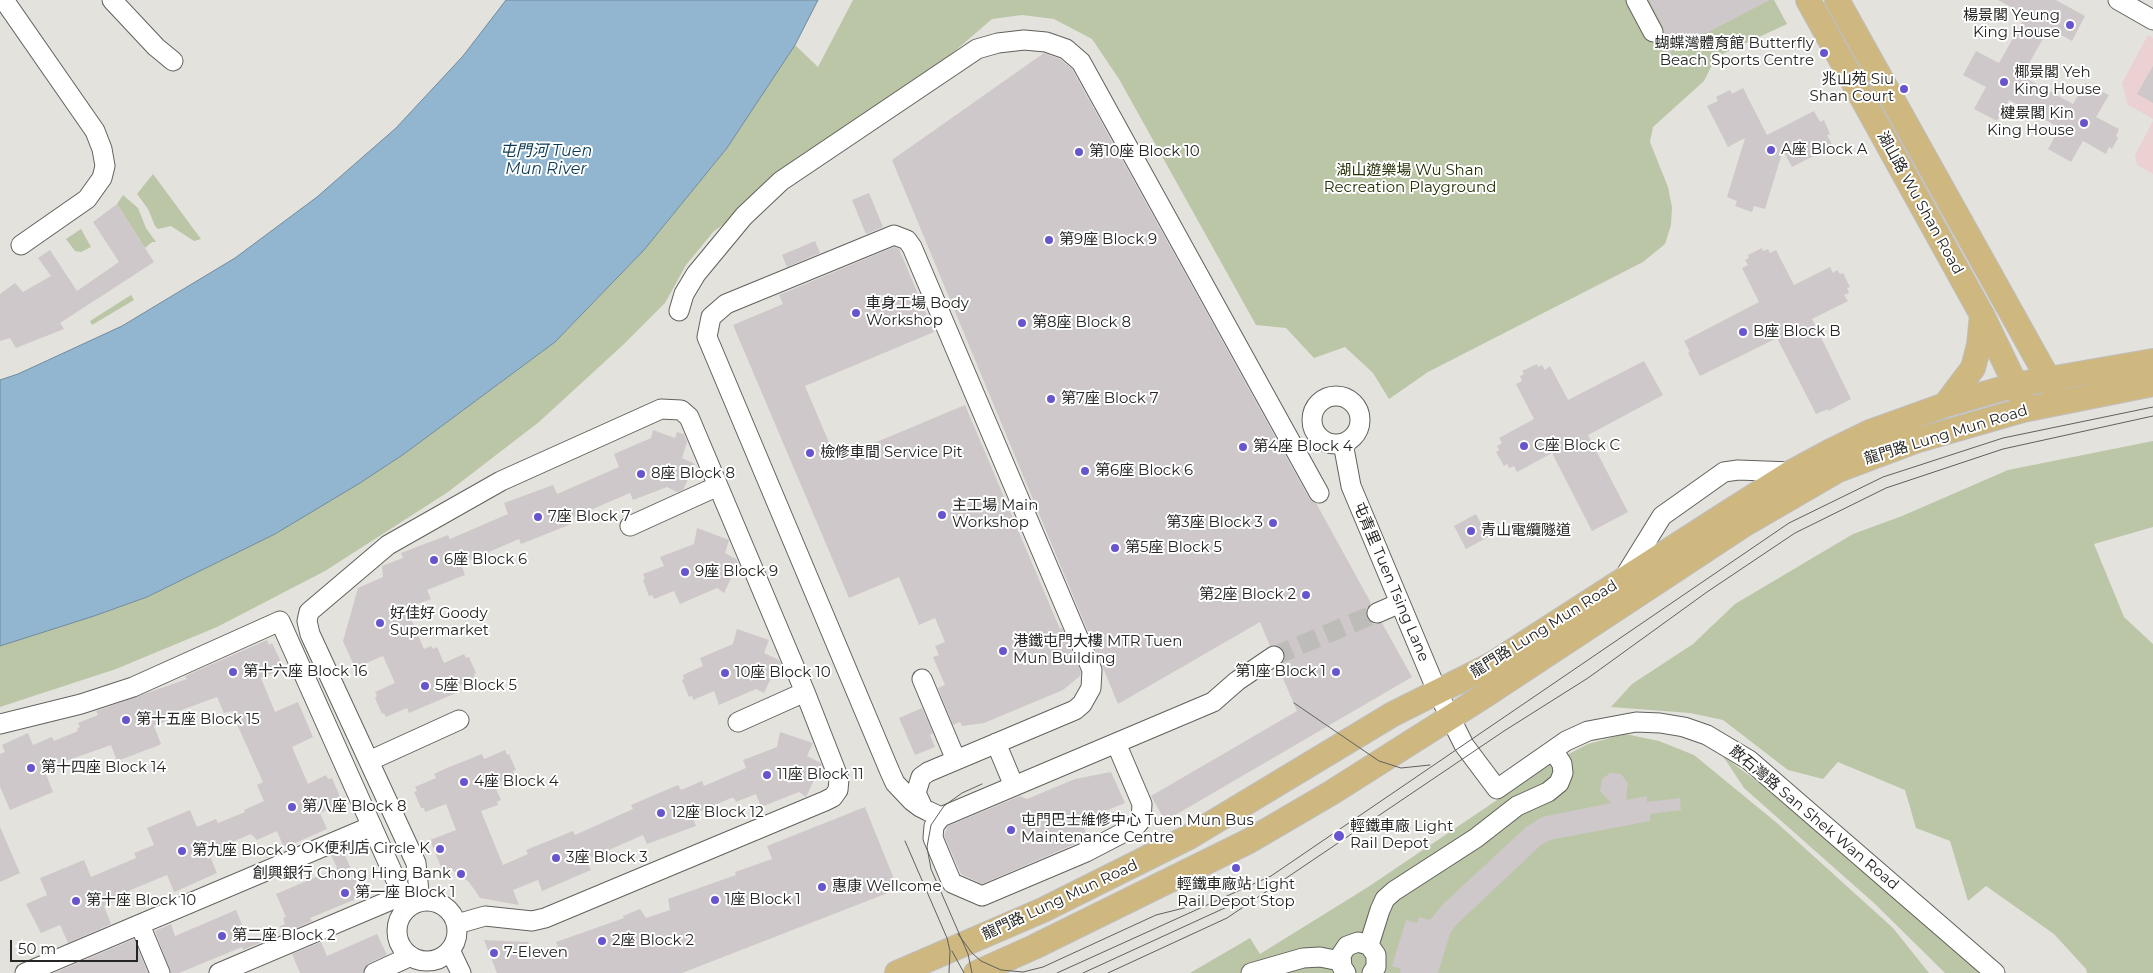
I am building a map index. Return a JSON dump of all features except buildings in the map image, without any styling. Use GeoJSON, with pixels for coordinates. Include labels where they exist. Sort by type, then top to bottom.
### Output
{"type":"FeatureCollection","features":[{"type":"Feature","properties":{"kind":"main road","name":"湖山路 Wu Shan Road"},"geometry":{"type":"LineString","coordinates":[[1808,0],[1982,316],[2028,409]]}},
{"type":"Feature","properties":{"kind":"main road","name":"湖山路 Wu Shan Road"},"geometry":{"type":"LineString","coordinates":[[1837,0],[2060,402]]}},
{"type":"Feature","properties":{"kind":"main road"},"geometry":{"type":"LineString","coordinates":[[1945,405],[1973,368],[1979,345],[1982,316]]}},
{"type":"Feature","properties":{"kind":"main road","name":"龍門路 Lung Mun Road"},"geometry":{"type":"LineString","coordinates":[[897,973],[1043,910],[1141,862],[1236,809],[1347,740],[1437,692],[1491,666],[1792,472],[1870,432],[1945,405],[2015,385],[2153,361]]}},
{"type":"Feature","properties":{"kind":"main road","name":"龍門路 Lung Mun Road"},"geometry":{"type":"LineString","coordinates":[[976,973],[1034,947],[1241,845],[1331,793],[1745,524],[1838,470],[1914,441],[2028,409],[2153,384]]}},
{"type":"Feature","properties":{"kind":"street"},"geometry":{"type":"LineString","coordinates":[[4,0],[95,132],[102,149],[105,166],[100,182],[87,199],[21,245]]}},
{"type":"Feature","properties":{"kind":"street"},"geometry":{"type":"LineString","coordinates":[[112,0],[156,47],[173,60]]}},
{"type":"Feature","properties":{"kind":"street"},"geometry":{"type":"LineString","coordinates":[[1636,0],[1653,32]]}},
{"type":"Feature","properties":{"kind":"street"},"geometry":{"type":"LineString","coordinates":[[2118,0],[2153,20]]}},
{"type":"Feature","properties":{"kind":"street"},"geometry":{"type":"LineString","coordinates":[[680,311],[684,294],[696,274],[744,216],[781,181],[978,49],[998,43],[1024,40],[1046,42],[1066,49],[1081,62],[1319,493]]}},
{"type":"Feature","properties":{"kind":"street"},"geometry":{"type":"LineString","coordinates":[[923,808],[916,793],[917,784],[922,777],[956,760],[1076,710],[1087,697],[1092,670],[907,240],[901,236],[887,236],[718,310],[707,327],[709,347],[890,772],[903,792],[923,808],[941,816]]}},
{"type":"Feature","properties":{"kind":"street"},"geometry":{"type":"LineString","coordinates":[[417,963],[403,950],[396,932],[397,923],[410,901],[416,864],[310,634],[307,621],[309,612],[388,545],[500,481],[661,409],[681,410],[689,416],[805,692],[839,779],[838,790],[833,797],[544,918],[532,921],[485,916],[457,924]]}},
{"type":"Feature","properties":{"kind":"street","name":"屯青里 Tuen Tsing Lane"},"geometry":{"type":"LineString","coordinates":[[1343,443],[1352,486],[1437,692],[1464,745],[1496,790]]}},
{"type":"Feature","properties":{"kind":"street"},"geometry":{"type":"LineString","coordinates":[[1621,582],[1662,516],[1724,472],[1738,470],[1792,472]]}},
{"type":"Feature","properties":{"kind":"street"},"geometry":{"type":"LineString","coordinates":[[630,526],[718,486]]}},
{"type":"Feature","properties":{"kind":"street"},"geometry":{"type":"LineString","coordinates":[[1377,613],[1400,603]]}},
{"type":"Feature","properties":{"kind":"street"},"geometry":{"type":"LineString","coordinates":[[0,724],[90,701],[133,687],[280,621],[372,826],[410,901]]}},
{"type":"Feature","properties":{"kind":"street"},"geometry":{"type":"LineString","coordinates":[[1116,743],[1142,804],[1141,820],[1136,826],[1086,852],[982,896],[952,884],[933,838],[934,826],[941,816],[1213,702],[1237,681],[1274,656]]}},
{"type":"Feature","properties":{"kind":"street"},"geometry":{"type":"LineString","coordinates":[[922,679],[956,760]]}},
{"type":"Feature","properties":{"kind":"street"},"geometry":{"type":"LineString","coordinates":[[738,722],[805,692]]}},
{"type":"Feature","properties":{"kind":"street"},"geometry":{"type":"LineString","coordinates":[[368,761],[459,720]]}},
{"type":"Feature","properties":{"kind":"street","name":"散石灣路 San Shek Wan Road"},"geometry":{"type":"LineString","coordinates":[[1496,790],[1553,750],[1588,731],[1636,722],[1684,727],[1722,742],[1749,760],[1995,973]]}},
{"type":"Feature","properties":{"kind":"street"},"geometry":{"type":"LineString","coordinates":[[996,743],[1014,786]]}},
{"type":"Feature","properties":{"kind":"street"},"geometry":{"type":"LineString","coordinates":[[1369,945],[1382,905],[1394,891],[1476,838],[1517,806],[1548,792],[1559,783],[1563,773],[1562,764],[1553,750]]}},
{"type":"Feature","properties":{"kind":"street"},"geometry":{"type":"LineString","coordinates":[[25,973],[372,826]]}},
{"type":"Feature","properties":{"kind":"street"},"geometry":{"type":"LineString","coordinates":[[219,973],[410,901],[439,903],[454,915],[457,924],[455,943],[450,950],[434,961],[374,973]]}},
{"type":"Feature","properties":{"kind":"street"},"geometry":{"type":"LineString","coordinates":[[140,925],[160,973]]}},
{"type":"Feature","properties":{"kind":"street"},"geometry":{"type":"LineString","coordinates":[[1251,973],[1303,958],[1320,957],[1343,967],[1344,950],[1352,943],[1358,942],[1369,945],[1373,949],[1377,961],[1372,973]]}},
{"type":"Feature","properties":{"kind":"street"},"geometry":{"type":"LineString","coordinates":[[450,950],[461,973]]}},
{"type":"Feature","properties":{"kind":"shaded area"},"geometry":{"type":"Polygon","coordinates":[[[2148,35],[2153,38],[2153,119],[2128,105],[2122,83],[2148,35]]]}},
{"type":"Feature","properties":{"kind":"shaded area"},"geometry":{"type":"Polygon","coordinates":[[[2153,121],[2153,174],[2137,165],[2135,155],[2153,121]]]}},
{"type":"Feature","properties":{"kind":"green space","name":"湖山遊樂場 Wu Shan Recreation Playground"},"geometry":{"type":"Polygon","coordinates":[[[853,0],[1774,0],[1787,24],[1716,57],[1704,81],[1653,127],[1650,142],[1668,187],[1672,207],[1671,225],[1665,244],[1643,262],[1428,372],[1389,399],[1373,373],[1345,347],[1314,358],[1286,328],[1256,325],[1119,79],[1092,39],[1054,19],[1022,15],[992,19],[874,121],[714,231],[686,265],[665,303],[624,344],[539,422],[448,492],[325,571],[217,627],[116,669],[0,707],[0,646],[147,597],[275,534],[404,454],[555,342],[644,250],[727,148],[795,45],[818,67],[853,0]]]}},
{"type":"Feature","properties":{"kind":"green space"},"geometry":{"type":"Polygon","coordinates":[[[153,174],[201,239],[194,241],[171,226],[158,229],[155,226],[148,209],[137,194],[153,174]]]}},
{"type":"Feature","properties":{"kind":"green space"},"geometry":{"type":"Polygon","coordinates":[[[123,195],[138,208],[146,228],[156,242],[152,242],[145,248],[117,204],[123,195]]]}},
{"type":"Feature","properties":{"kind":"green space"},"geometry":{"type":"Polygon","coordinates":[[[81,229],[91,247],[81,252],[75,251],[66,239],[81,229]]]}},
{"type":"Feature","properties":{"kind":"green space"},"geometry":{"type":"Polygon","coordinates":[[[131,295],[134,300],[92,325],[90,321],[131,295]]]}},
{"type":"Feature","properties":{"kind":"green space"},"geometry":{"type":"Polygon","coordinates":[[[2153,441],[2153,527],[2094,544],[2124,617],[2153,644],[2153,973],[2087,973],[2086,969],[2054,934],[1986,886],[1968,901],[1950,841],[1916,828],[1905,790],[1838,762],[1823,779],[1788,770],[1723,720],[1690,713],[1611,707],[1632,684],[1693,644],[1735,604],[1853,534],[1902,516],[2008,470],[2153,441]]]}},
{"type":"Feature","properties":{"kind":"green space"},"geometry":{"type":"Polygon","coordinates":[[[1625,734],[1659,741],[1694,755],[1777,823],[1893,928],[1929,973],[1190,973],[1250,938],[1260,954],[1368,887],[1555,761],[1588,744],[1625,734]]]}},
{"type":"Feature","properties":{"kind":"green space"},"geometry":{"type":"Polygon","coordinates":[[[1723,756],[1762,785],[1982,973],[1945,973],[1874,903],[1744,788],[1723,756]]]}},
{"type":"Feature","properties":{"kind":"water","name":"屯門河 Tuen Mun River"},"geometry":{"type":"Polygon","coordinates":[[[506,0],[818,0],[795,45],[727,148],[644,250],[555,342],[404,454],[275,534],[147,597],[0,646],[0,380],[18,374],[122,326],[235,258],[317,197],[396,128],[463,56],[506,0]]]}},
{"type":"Feature","properties":{"kind":"tunnel"},"geometry":{"type":"LineString","coordinates":[[1274,656],[1377,613]]}},
{"type":"Feature","properties":{"kind":"tram line"},"geometry":{"type":"LineString","coordinates":[[1057,973],[1271,876],[1789,523],[1883,477],[2003,438],[2153,407]]}},
{"type":"Feature","properties":{"kind":"tram line"},"geometry":{"type":"LineString","coordinates":[[1108,973],[1227,918],[1504,731],[1588,678],[1707,592],[1795,533],[1886,488],[2003,449],[2153,416]]}},
{"type":"Feature","properties":{"kind":"tram line"},"geometry":{"type":"LineString","coordinates":[[1294,703],[1379,761],[1401,768],[1430,765]]}},
{"type":"Feature","properties":{"kind":"tram line"},"geometry":{"type":"LineString","coordinates":[[972,973],[968,954],[931,869],[927,847],[931,825],[944,806],[962,793],[982,784]]}},
{"type":"Feature","properties":{"kind":"tram line"},"geometry":{"type":"LineString","coordinates":[[905,841],[947,938],[950,951],[949,973]]}},
{"type":"Feature","properties":{"kind":"tram line"},"geometry":{"type":"LineString","coordinates":[[1083,973],[1253,895]]}},
{"type":"Feature","properties":{"kind":"tram line"},"geometry":{"type":"LineString","coordinates":[[958,934],[972,953],[981,961],[1001,970],[1023,972],[1043,967],[1156,915],[1188,907]]}},
{"type":"Feature","properties":{"kind":"tram line"},"geometry":{"type":"LineString","coordinates":[[952,951],[964,973]]}},
{"type":"Feature","properties":{"kind":"place","name":"楊景閣 Yeung King House"},"geometry":{"type":"Point","coordinates":[2070,25]}},
{"type":"Feature","properties":{"kind":"place","name":"蝴蝶灣體育館 Butterfly Beach Sports Centre"},"geometry":{"type":"Point","coordinates":[1824,53]}},
{"type":"Feature","properties":{"kind":"place","name":"椰景閣 Yeh King House"},"geometry":{"type":"Point","coordinates":[2004,82]}},
{"type":"Feature","properties":{"kind":"place","name":"兆山苑 Siu Shan Court"},"geometry":{"type":"Point","coordinates":[1904,89]}},
{"type":"Feature","properties":{"kind":"place","name":"楗景閣 Kin King House"},"geometry":{"type":"Point","coordinates":[2084,123]}},
{"type":"Feature","properties":{"kind":"place","name":"A座 Block A"},"geometry":{"type":"Point","coordinates":[1771,150]}},
{"type":"Feature","properties":{"kind":"place","name":"第10座 Block 10"},"geometry":{"type":"Point","coordinates":[1079,152]}},
{"type":"Feature","properties":{"kind":"place","name":"第9座 Block 9"},"geometry":{"type":"Point","coordinates":[1049,240]}},
{"type":"Feature","properties":{"kind":"place","name":"車身工場 Body Workshop"},"geometry":{"type":"Point","coordinates":[856,313]}},
{"type":"Feature","properties":{"kind":"place","name":"第8座 Block 8"},"geometry":{"type":"Point","coordinates":[1022,323]}},
{"type":"Feature","properties":{"kind":"place","name":"B座 Block B"},"geometry":{"type":"Point","coordinates":[1743,332]}},
{"type":"Feature","properties":{"kind":"place","name":"第7座 Block 7"},"geometry":{"type":"Point","coordinates":[1051,399]}},
{"type":"Feature","properties":{"kind":"place","name":"C座 Block C"},"geometry":{"type":"Point","coordinates":[1524,446]}},
{"type":"Feature","properties":{"kind":"place","name":"第4座 Block 4"},"geometry":{"type":"Point","coordinates":[1243,447]}},
{"type":"Feature","properties":{"kind":"place","name":"檢修車間 Service Pit"},"geometry":{"type":"Point","coordinates":[810,453]}},
{"type":"Feature","properties":{"kind":"place","name":"第6座 Block 6"},"geometry":{"type":"Point","coordinates":[1085,471]}},
{"type":"Feature","properties":{"kind":"place","name":"8座 Block 8"},"geometry":{"type":"Point","coordinates":[641,474]}},
{"type":"Feature","properties":{"kind":"place","name":"主工場 Main Workshop"},"geometry":{"type":"Point","coordinates":[942,515]}},
{"type":"Feature","properties":{"kind":"place","name":"7座 Block 7"},"geometry":{"type":"Point","coordinates":[538,517]}},
{"type":"Feature","properties":{"kind":"place","name":"第3座 Block 3"},"geometry":{"type":"Point","coordinates":[1273,523]}},
{"type":"Feature","properties":{"kind":"place","name":"青山電纜隧道"},"geometry":{"type":"Point","coordinates":[1471,531]}},
{"type":"Feature","properties":{"kind":"place","name":"第5座 Block 5"},"geometry":{"type":"Point","coordinates":[1115,548]}},
{"type":"Feature","properties":{"kind":"place","name":"6座 Block 6"},"geometry":{"type":"Point","coordinates":[434,560]}},
{"type":"Feature","properties":{"kind":"place","name":"9座 Block 9"},"geometry":{"type":"Point","coordinates":[685,572]}},
{"type":"Feature","properties":{"kind":"place","name":"第2座 Block 2"},"geometry":{"type":"Point","coordinates":[1306,595]}},
{"type":"Feature","properties":{"kind":"place","name":"好佳好 Goody Supermarket"},"geometry":{"type":"Point","coordinates":[380,623]}},
{"type":"Feature","properties":{"kind":"place","name":"港鐵屯門大樓 MTR Tuen Mun Building"},"geometry":{"type":"Point","coordinates":[1003,651]}},
{"type":"Feature","properties":{"kind":"place","name":"第十六座 Block 16"},"geometry":{"type":"Point","coordinates":[233,672]}},
{"type":"Feature","properties":{"kind":"place","name":"第1座 Block 1"},"geometry":{"type":"Point","coordinates":[1336,672]}},
{"type":"Feature","properties":{"kind":"place","name":"10座 Block 10"},"geometry":{"type":"Point","coordinates":[725,673]}},
{"type":"Feature","properties":{"kind":"place","name":"5座 Block 5"},"geometry":{"type":"Point","coordinates":[425,686]}},
{"type":"Feature","properties":{"kind":"place","name":"第十五座 Block 15"},"geometry":{"type":"Point","coordinates":[126,720]}},
{"type":"Feature","properties":{"kind":"place","name":"第十四座 Block 14"},"geometry":{"type":"Point","coordinates":[31,768]}},
{"type":"Feature","properties":{"kind":"place","name":"11座 Block 11"},"geometry":{"type":"Point","coordinates":[767,775]}},
{"type":"Feature","properties":{"kind":"place","name":"4座 Block 4"},"geometry":{"type":"Point","coordinates":[464,782]}},
{"type":"Feature","properties":{"kind":"place","name":"第八座 Block 8"},"geometry":{"type":"Point","coordinates":[292,807]}},
{"type":"Feature","properties":{"kind":"place","name":"12座 Block 12"},"geometry":{"type":"Point","coordinates":[661,813]}},
{"type":"Feature","properties":{"kind":"place","name":"屯門巴士維修中心 Tuen Mun Bus Maintenance Centre"},"geometry":{"type":"Point","coordinates":[1011,830]}},
{"type":"Feature","properties":{"kind":"place","name":"輕鐵車廠 Light Rail Depot"},"geometry":{"type":"Point","coordinates":[1339,836]}},
{"type":"Feature","properties":{"kind":"place","name":"OK便利店 Circle K"},"geometry":{"type":"Point","coordinates":[440,849]}},
{"type":"Feature","properties":{"kind":"place","name":"第九座 Block 9"},"geometry":{"type":"Point","coordinates":[182,851]}},
{"type":"Feature","properties":{"kind":"place","name":"3座 Block 3"},"geometry":{"type":"Point","coordinates":[556,858]}},
{"type":"Feature","properties":{"kind":"place","name":"輕鐵車廠站 Light Rail Depot Stop"},"geometry":{"type":"Point","coordinates":[1236,868]}},
{"type":"Feature","properties":{"kind":"place","name":"創興銀行 Chong Hing Bank"},"geometry":{"type":"Point","coordinates":[461,874]}},
{"type":"Feature","properties":{"kind":"place","name":"惠康 Wellcome"},"geometry":{"type":"Point","coordinates":[822,887]}},
{"type":"Feature","properties":{"kind":"place","name":"第一座 Block 1"},"geometry":{"type":"Point","coordinates":[345,893]}},
{"type":"Feature","properties":{"kind":"place","name":"1座 Block 1"},"geometry":{"type":"Point","coordinates":[715,900]}},
{"type":"Feature","properties":{"kind":"place","name":"第十座 Block 10"},"geometry":{"type":"Point","coordinates":[76,901]}},
{"type":"Feature","properties":{"kind":"place","name":"第二座 Block 2"},"geometry":{"type":"Point","coordinates":[222,936]}},
{"type":"Feature","properties":{"kind":"place","name":"2座 Block 2"},"geometry":{"type":"Point","coordinates":[602,941]}},
{"type":"Feature","properties":{"kind":"place","name":"7-Eleven"},"geometry":{"type":"Point","coordinates":[494,953]}}]}
